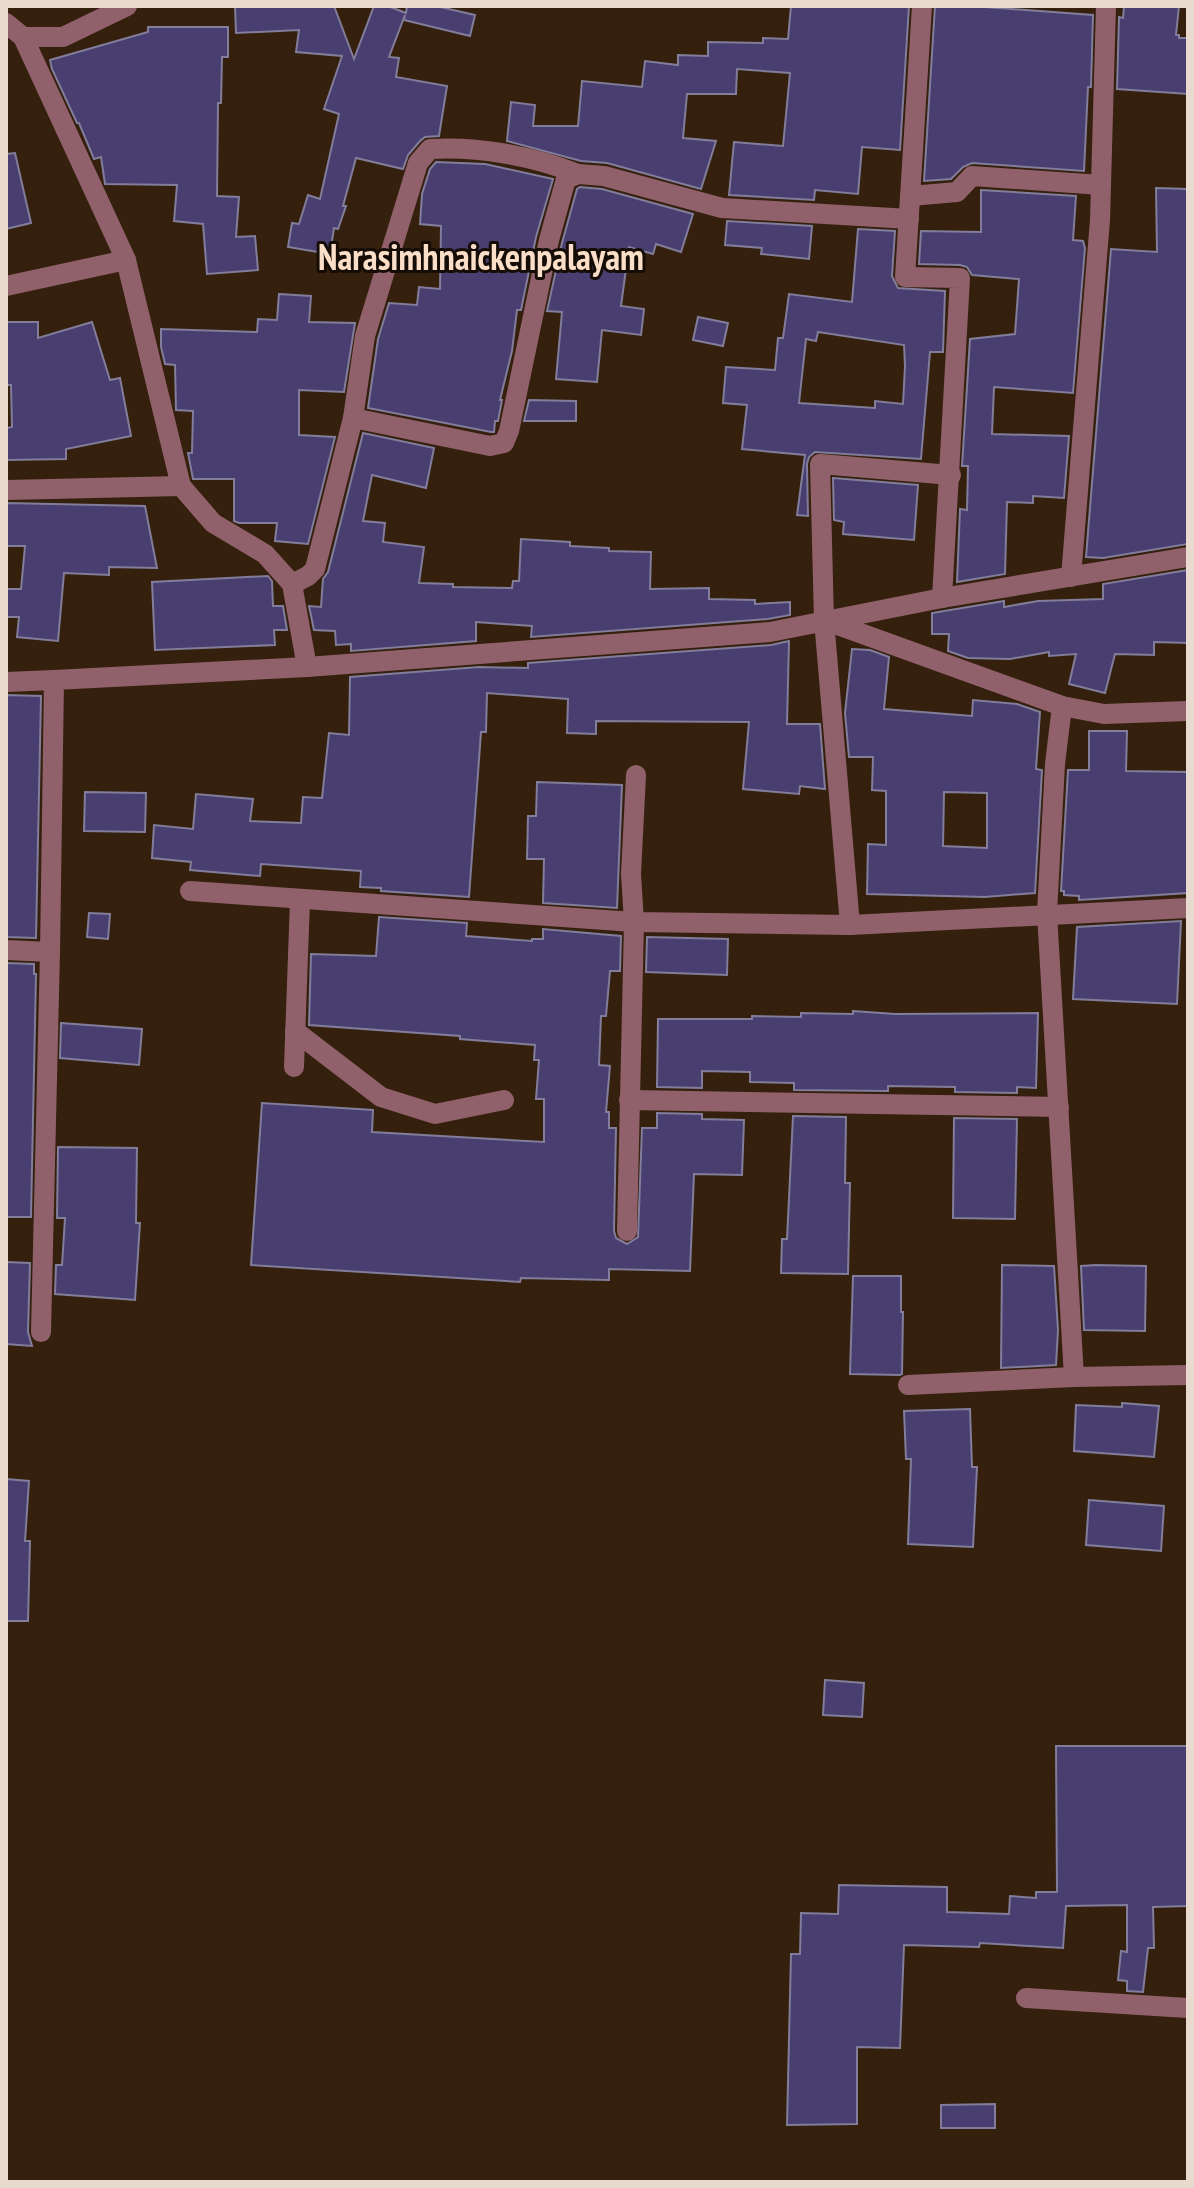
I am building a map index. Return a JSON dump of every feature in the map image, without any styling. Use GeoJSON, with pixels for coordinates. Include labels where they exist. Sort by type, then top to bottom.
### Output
{"type":"FeatureCollection","features":[{"type":"Feature","properties":{"kind":"street"},"geometry":{"type":"LineString","coordinates":[[23,37],[63,37],[127,6]]}},
{"type":"Feature","properties":{"kind":"street"},"geometry":{"type":"LineString","coordinates":[[922,6],[905,277],[960,278],[942,598]]}},
{"type":"Feature","properties":{"kind":"street"},"geometry":{"type":"LineString","coordinates":[[1071,577],[1101,185],[1106,6]]}},
{"type":"Feature","properties":{"kind":"street"},"geometry":{"type":"LineString","coordinates":[[6,23],[23,37],[126,260],[181,486],[213,523],[265,554],[292,584],[307,667]]}},
{"type":"Feature","properties":{"kind":"street"},"geometry":{"type":"LineString","coordinates":[[292,584],[315,569],[353,418],[365,336],[418,163],[430,149],[450,148],[552,163],[578,174],[604,176],[722,208],[909,219]]}},
{"type":"Feature","properties":{"kind":"street"},"geometry":{"type":"LineString","coordinates":[[353,418],[490,446],[504,443],[549,240],[566,179],[578,174]]}},
{"type":"Feature","properties":{"kind":"street"},"geometry":{"type":"LineString","coordinates":[[910,196],[957,192],[972,176],[1101,185]]}},
{"type":"Feature","properties":{"kind":"street"},"geometry":{"type":"LineString","coordinates":[[6,286],[126,260]]}},
{"type":"Feature","properties":{"kind":"street"},"geometry":{"type":"LineString","coordinates":[[850,925],[824,620],[820,464],[951,475]]}},
{"type":"Feature","properties":{"kind":"street"},"geometry":{"type":"LineString","coordinates":[[6,490],[181,486]]}},
{"type":"Feature","properties":{"kind":"street"},"geometry":{"type":"LineString","coordinates":[[6,682],[307,667],[770,632],[942,598],[1188,557]]}},
{"type":"Feature","properties":{"kind":"street"},"geometry":{"type":"LineString","coordinates":[[824,620],[1062,706],[1104,714],[1188,711]]}},
{"type":"Feature","properties":{"kind":"street"},"geometry":{"type":"LineString","coordinates":[[41,1332],[54,680]]}},
{"type":"Feature","properties":{"kind":"street"},"geometry":{"type":"LineString","coordinates":[[1062,706],[1055,764],[1047,913],[1074,1377]]}},
{"type":"Feature","properties":{"kind":"street"},"geometry":{"type":"LineString","coordinates":[[627,1231],[634,922],[631,874],[636,775]]}},
{"type":"Feature","properties":{"kind":"street"},"geometry":{"type":"LineString","coordinates":[[190,891],[634,922],[850,925],[1188,908]]}},
{"type":"Feature","properties":{"kind":"street"},"geometry":{"type":"LineString","coordinates":[[294,1067],[300,900]]}},
{"type":"Feature","properties":{"kind":"street"},"geometry":{"type":"LineString","coordinates":[[6,950],[50,952]]}},
{"type":"Feature","properties":{"kind":"street"},"geometry":{"type":"LineString","coordinates":[[295,1031],[381,1097],[435,1114],[504,1100]]}},
{"type":"Feature","properties":{"kind":"street"},"geometry":{"type":"LineString","coordinates":[[629,1100],[1059,1107]]}},
{"type":"Feature","properties":{"kind":"street"},"geometry":{"type":"LineString","coordinates":[[908,1385],[1188,1375]]}},
{"type":"Feature","properties":{"kind":"street"},"geometry":{"type":"LineString","coordinates":[[1026,1998],[1188,2008]]}},
{"type":"Feature","properties":{"kind":"building"},"geometry":{"type":"Polygon","coordinates":[[[235,6],[334,6],[354,59],[374,6],[388,6],[406,13],[407,6],[436,6],[475,15],[470,36],[404,20],[405,15],[389,57],[399,58],[396,77],[447,86],[439,136],[425,137],[420,141],[408,155],[403,169],[356,158],[343,206],[346,206],[338,229],[334,228],[330,254],[288,247],[292,223],[299,224],[308,195],[320,199],[339,114],[324,109],[342,56],[296,52],[299,30],[236,33],[235,6]]]}},
{"type":"Feature","properties":{"kind":"building"},"geometry":{"type":"Polygon","coordinates":[[[791,6],[909,6],[900,150],[862,147],[858,194],[815,190],[814,200],[729,195],[734,142],[783,146],[790,73],[737,69],[736,94],[687,94],[683,138],[716,141],[701,189],[607,163],[581,161],[507,141],[511,102],[535,105],[533,126],[578,126],[582,81],[642,87],[645,61],[678,65],[678,55],[708,56],[708,42],[763,43],[763,38],[788,39],[791,6]]]}},
{"type":"Feature","properties":{"kind":"building"},"geometry":{"type":"Polygon","coordinates":[[[935,6],[1093,15],[1084,171],[972,163],[951,179],[924,181],[935,6]]]}},
{"type":"Feature","properties":{"kind":"building"},"geometry":{"type":"Polygon","coordinates":[[[1124,6],[1179,6],[1176,35],[1188,38],[1188,94],[1117,89],[1119,17],[1123,18],[1124,6]]]}},
{"type":"Feature","properties":{"kind":"building"},"geometry":{"type":"Polygon","coordinates":[[[148,27],[228,27],[228,57],[222,57],[221,103],[218,103],[217,196],[239,197],[236,237],[255,236],[258,270],[207,274],[203,224],[174,221],[177,185],[105,184],[101,157],[94,159],[52,69],[50,60],[148,32],[148,27]]]}},
{"type":"Feature","properties":{"kind":"building"},"geometry":{"type":"Polygon","coordinates":[[[15,153],[31,223],[6,229],[6,154],[15,153]]]}},
{"type":"Feature","properties":{"kind":"building"},"geometry":{"type":"Polygon","coordinates":[[[436,162],[485,164],[553,179],[536,237],[521,310],[517,310],[512,351],[494,432],[368,408],[378,339],[389,303],[417,305],[419,287],[440,289],[441,226],[420,224],[422,194],[430,169],[436,162]]]}},
{"type":"Feature","properties":{"kind":"building"},"geometry":{"type":"Polygon","coordinates":[[[580,187],[602,189],[693,214],[681,252],[656,244],[653,254],[629,247],[621,306],[644,309],[641,335],[602,330],[597,382],[556,379],[562,312],[547,311],[562,243],[580,187]]]}},
{"type":"Feature","properties":{"kind":"building"},"geometry":{"type":"Polygon","coordinates":[[[1156,188],[1188,189],[1188,544],[1103,558],[1086,557],[1111,249],[1157,252],[1156,188]]]}},
{"type":"Feature","properties":{"kind":"building"},"geometry":{"type":"Polygon","coordinates":[[[981,190],[1076,196],[1073,240],[1083,241],[1085,248],[1073,393],[994,387],[992,434],[1069,436],[1064,498],[1033,496],[1033,503],[1007,502],[1005,574],[957,582],[960,509],[967,510],[968,466],[962,466],[970,339],[1015,334],[1019,279],[972,275],[967,267],[960,265],[919,264],[921,231],[981,232],[981,190]]]}},
{"type":"Feature","properties":{"kind":"building"},"geometry":{"type":"Polygon","coordinates":[[[727,221],[812,226],[809,259],[761,254],[762,248],[725,245],[727,221]]]}},
{"type":"Feature","properties":{"kind":"building"},"geometry":{"type":"Polygon","coordinates":[[[858,229],[895,231],[892,276],[898,288],[945,291],[943,352],[930,352],[921,459],[815,452],[807,464],[808,516],[797,515],[805,455],[742,449],[747,405],[723,403],[726,367],[775,370],[778,338],[783,338],[789,294],[852,302],[858,229]],[[818,332],[816,341],[806,339],[799,403],[875,408],[875,401],[903,404],[904,345],[818,332]]]}},
{"type":"Feature","properties":{"kind":"building"},"geometry":{"type":"Polygon","coordinates":[[[279,294],[311,296],[309,322],[355,323],[344,392],[299,390],[299,435],[335,437],[308,544],[275,541],[277,523],[234,521],[234,479],[193,479],[188,453],[192,453],[193,411],[176,410],[175,365],[165,364],[161,347],[161,329],[257,332],[258,319],[277,320],[279,294]]]}},
{"type":"Feature","properties":{"kind":"building"},"geometry":{"type":"Polygon","coordinates":[[[698,317],[728,323],[723,346],[693,340],[698,317]]]}},
{"type":"Feature","properties":{"kind":"building"},"geometry":{"type":"Polygon","coordinates":[[[6,322],[38,322],[38,338],[92,322],[110,380],[120,378],[131,436],[66,449],[66,459],[7,460],[7,428],[12,427],[11,385],[6,385],[6,322]]]}},
{"type":"Feature","properties":{"kind":"building"},"geometry":{"type":"Polygon","coordinates":[[[529,400],[576,401],[576,421],[524,421],[529,400]]]}},
{"type":"Feature","properties":{"kind":"building"},"geometry":{"type":"Polygon","coordinates":[[[363,433],[434,448],[426,488],[372,475],[363,521],[385,523],[383,542],[424,547],[419,583],[512,588],[513,581],[519,581],[521,539],[570,542],[570,546],[609,548],[609,551],[651,552],[650,589],[709,588],[709,599],[755,600],[755,604],[790,602],[790,615],[531,637],[532,626],[476,622],[476,641],[351,651],[351,644],[336,645],[335,631],[314,630],[309,606],[321,607],[323,579],[328,572],[363,433]]]}},
{"type":"Feature","properties":{"kind":"building"},"geometry":{"type":"Polygon","coordinates":[[[833,478],[918,485],[914,540],[843,534],[844,522],[834,520],[833,478]]]}},
{"type":"Feature","properties":{"kind":"building"},"geometry":{"type":"Polygon","coordinates":[[[6,503],[145,506],[157,568],[109,567],[109,575],[64,573],[58,641],[17,637],[19,617],[6,617],[6,589],[21,589],[25,546],[6,546],[6,503]]]}},
{"type":"Feature","properties":{"kind":"building"},"geometry":{"type":"Polygon","coordinates":[[[1188,570],[1188,643],[1154,642],[1154,655],[1115,654],[1105,693],[1069,684],[1076,654],[1049,656],[1049,652],[1010,659],[968,658],[948,651],[949,634],[932,634],[932,613],[1004,601],[1004,607],[1038,601],[1103,599],[1103,584],[1188,570]]]}},
{"type":"Feature","properties":{"kind":"building"},"geometry":{"type":"Polygon","coordinates":[[[268,576],[272,581],[273,606],[283,606],[287,630],[274,630],[275,645],[155,650],[152,582],[268,576]]]}},
{"type":"Feature","properties":{"kind":"building"},"geometry":{"type":"Polygon","coordinates":[[[789,641],[787,724],[820,724],[825,789],[800,786],[799,794],[743,789],[749,722],[596,721],[596,734],[567,733],[568,699],[487,693],[486,732],[481,732],[469,897],[360,887],[361,871],[261,864],[260,876],[190,870],[191,862],[152,858],[154,825],[193,829],[196,794],[253,799],[250,821],[301,823],[303,797],[322,798],[329,733],[349,735],[350,677],[479,667],[528,668],[528,663],[771,645],[789,641]]]}},
{"type":"Feature","properties":{"kind":"building"},"geometry":{"type":"Polygon","coordinates":[[[852,649],[870,650],[889,657],[884,709],[972,716],[973,700],[1017,704],[1040,712],[1036,769],[1042,770],[1035,893],[985,897],[867,894],[868,844],[886,845],[886,791],[872,790],[873,757],[849,757],[845,713],[852,649]],[[944,792],[943,846],[987,848],[987,793],[944,792]]]}},
{"type":"Feature","properties":{"kind":"building"},"geometry":{"type":"Polygon","coordinates":[[[6,695],[41,696],[36,938],[6,937],[6,695]]]}},
{"type":"Feature","properties":{"kind":"building"},"geometry":{"type":"Polygon","coordinates":[[[1089,731],[1127,731],[1126,771],[1188,772],[1188,893],[1079,900],[1079,896],[1064,895],[1061,891],[1068,770],[1089,770],[1089,731]]]}},
{"type":"Feature","properties":{"kind":"building"},"geometry":{"type":"Polygon","coordinates":[[[537,782],[622,785],[617,908],[543,903],[544,859],[527,859],[528,816],[536,816],[537,782]]]}},
{"type":"Feature","properties":{"kind":"building"},"geometry":{"type":"Polygon","coordinates":[[[85,792],[146,793],[145,832],[84,831],[85,792]]]}},
{"type":"Feature","properties":{"kind":"building"},"geometry":{"type":"Polygon","coordinates":[[[89,913],[110,914],[108,939],[87,937],[89,913]]]}},
{"type":"Feature","properties":{"kind":"building"},"geometry":{"type":"Polygon","coordinates":[[[379,917],[467,923],[466,936],[532,941],[543,939],[543,929],[621,936],[620,971],[610,971],[606,1016],[601,1016],[599,1065],[610,1066],[606,1112],[609,1112],[609,1128],[616,1128],[616,1238],[627,1244],[638,1237],[642,1128],[657,1128],[657,1113],[702,1114],[702,1119],[744,1120],[742,1175],[694,1174],[690,1271],[609,1269],[609,1280],[521,1278],[520,1282],[251,1265],[262,1103],[373,1110],[372,1132],[544,1142],[544,1099],[536,1099],[539,1060],[534,1060],[535,1045],[309,1025],[311,954],[376,956],[379,917]]]}},
{"type":"Feature","properties":{"kind":"building"},"geometry":{"type":"Polygon","coordinates":[[[1181,921],[1177,1004],[1073,999],[1077,927],[1181,921]]]}},
{"type":"Feature","properties":{"kind":"building"},"geometry":{"type":"Polygon","coordinates":[[[647,937],[728,939],[727,975],[646,972],[647,937]]]}},
{"type":"Feature","properties":{"kind":"building"},"geometry":{"type":"Polygon","coordinates":[[[6,963],[34,964],[36,974],[31,1217],[6,1217],[6,963]]]}},
{"type":"Feature","properties":{"kind":"building"},"geometry":{"type":"Polygon","coordinates":[[[853,1011],[895,1014],[1038,1013],[1036,1088],[1017,1087],[1017,1093],[955,1092],[955,1087],[888,1086],[888,1091],[794,1090],[794,1083],[750,1082],[750,1072],[702,1071],[702,1088],[657,1087],[658,1019],[801,1017],[801,1013],[853,1014],[853,1011]]]}},
{"type":"Feature","properties":{"kind":"building"},"geometry":{"type":"Polygon","coordinates":[[[61,1023],[142,1029],[139,1065],[60,1058],[61,1023]]]}},
{"type":"Feature","properties":{"kind":"building"},"geometry":{"type":"Polygon","coordinates":[[[793,1116],[846,1117],[845,1183],[850,1183],[848,1274],[781,1273],[782,1239],[787,1239],[793,1116]]]}},
{"type":"Feature","properties":{"kind":"building"},"geometry":{"type":"Polygon","coordinates":[[[954,1118],[1017,1119],[1015,1219],[953,1218],[954,1118]]]}},
{"type":"Feature","properties":{"kind":"building"},"geometry":{"type":"Polygon","coordinates":[[[58,1147],[137,1148],[136,1223],[140,1223],[135,1300],[55,1294],[56,1265],[62,1265],[65,1218],[57,1218],[58,1147]]]}},
{"type":"Feature","properties":{"kind":"building"},"geometry":{"type":"Polygon","coordinates":[[[6,1262],[30,1263],[28,1332],[32,1346],[6,1344],[6,1262]]]}},
{"type":"Feature","properties":{"kind":"building"},"geometry":{"type":"Polygon","coordinates":[[[1002,1265],[1054,1266],[1058,1330],[1056,1365],[1001,1368],[1002,1265]]]}},
{"type":"Feature","properties":{"kind":"building"},"geometry":{"type":"Polygon","coordinates":[[[1081,1266],[1146,1266],[1145,1331],[1084,1330],[1081,1266]]]}},
{"type":"Feature","properties":{"kind":"building"},"geometry":{"type":"Polygon","coordinates":[[[853,1276],[901,1276],[900,1375],[850,1374],[853,1276]]]}},
{"type":"Feature","properties":{"kind":"building"},"geometry":{"type":"Polygon","coordinates":[[[1122,1403],[1159,1406],[1154,1457],[1074,1451],[1076,1405],[1122,1407],[1122,1403]]]}},
{"type":"Feature","properties":{"kind":"building"},"geometry":{"type":"Polygon","coordinates":[[[970,1409],[972,1467],[977,1467],[973,1547],[908,1544],[911,1459],[906,1459],[904,1411],[970,1409]]]}},
{"type":"Feature","properties":{"kind":"building"},"geometry":{"type":"Polygon","coordinates":[[[6,1479],[29,1481],[25,1541],[30,1541],[28,1621],[6,1621],[6,1479]]]}},
{"type":"Feature","properties":{"kind":"building"},"geometry":{"type":"Polygon","coordinates":[[[1089,1500],[1164,1506],[1161,1551],[1086,1545],[1089,1500]]]}},
{"type":"Feature","properties":{"kind":"building"},"geometry":{"type":"Polygon","coordinates":[[[825,1680],[864,1683],[862,1717],[823,1715],[825,1680]]]}},
{"type":"Feature","properties":{"kind":"building"},"geometry":{"type":"Polygon","coordinates":[[[1056,1746],[1188,1746],[1188,1906],[1153,1907],[1154,1948],[1148,1948],[1143,1992],[1127,1991],[1127,1981],[1118,1980],[1121,1951],[1127,1952],[1127,1905],[1066,1906],[1063,1948],[980,1943],[979,1947],[904,1945],[900,2048],[857,2047],[857,2124],[787,2125],[791,1954],[800,1954],[801,1913],[838,1914],[839,1885],[947,1887],[947,1912],[1009,1914],[1010,1896],[1036,1898],[1036,1892],[1057,1892],[1056,1746]]]}},
{"type":"Feature","properties":{"kind":"building"},"geometry":{"type":"Polygon","coordinates":[[[995,2104],[995,2128],[941,2128],[941,2105],[995,2104]]]}},
{"type":"Feature","properties":{"kind":"district","name":"Narasimhnaickenpalayam"},"geometry":{"type":"Point","coordinates":[481,256]}}]}
